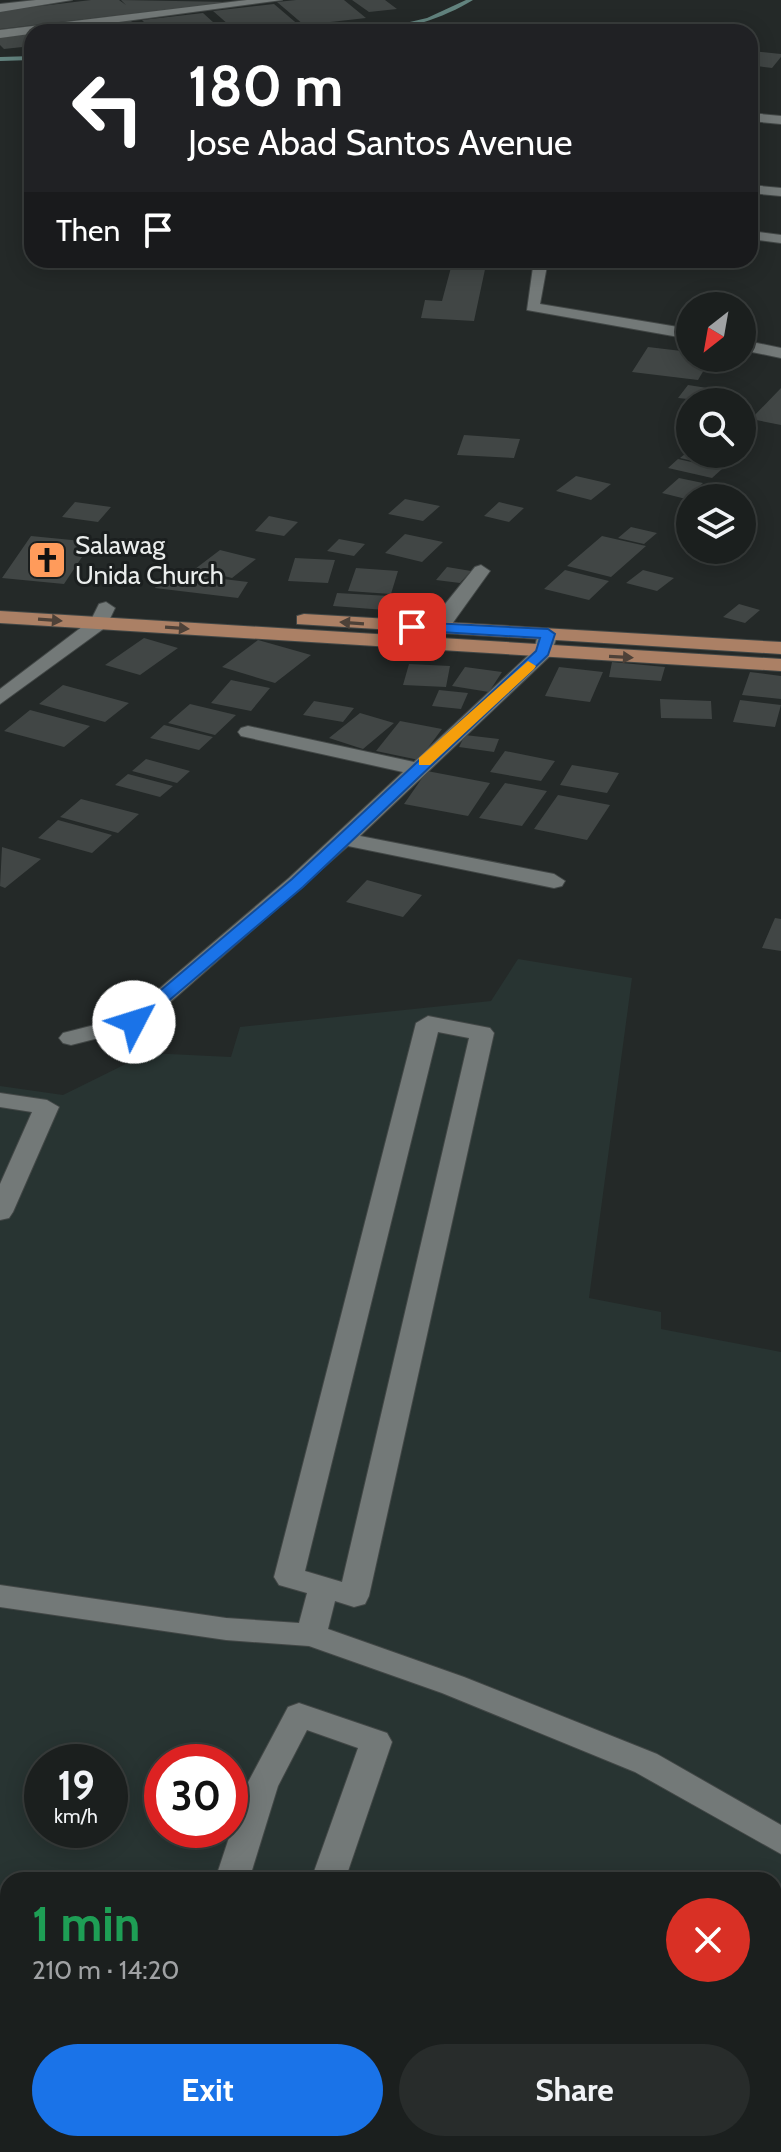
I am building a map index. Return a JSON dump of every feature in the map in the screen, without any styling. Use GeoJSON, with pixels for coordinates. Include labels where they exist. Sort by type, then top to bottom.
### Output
{"type":"FeatureCollection","features":[{"type":"Feature","properties":{"kind":"main road"},"geometry":{"type":"LineString","coordinates":[[0,601],[102,615],[431,637],[781,648]]}},
{"type":"Feature","properties":{"kind":"main road"},"geometry":{"type":"LineString","coordinates":[[0,617],[102,615]]}},
{"type":"Feature","properties":{"kind":"main road"},"geometry":{"type":"LineString","coordinates":[[546,643],[781,665]]}},
{"type":"Feature","properties":{"kind":"street"},"geometry":{"type":"LineString","coordinates":[[0,8],[66,0]]}},
{"type":"Feature","properties":{"kind":"street"},"geometry":{"type":"LineString","coordinates":[[78,24],[132,17],[208,13],[276,0]]}},
{"type":"Feature","properties":{"kind":"street"},"geometry":{"type":"LineString","coordinates":[[132,17],[139,24]]}},
{"type":"Feature","properties":{"kind":"street"},"geometry":{"type":"LineString","coordinates":[[0,34],[24,31]]}},
{"type":"Feature","properties":{"kind":"street"},"geometry":{"type":"LineString","coordinates":[[758,118],[781,120]]}},
{"type":"Feature","properties":{"kind":"street"},"geometry":{"type":"LineString","coordinates":[[758,190],[781,192]]}},
{"type":"Feature","properties":{"kind":"street"},"geometry":{"type":"LineString","coordinates":[[758,236],[781,239]]}},
{"type":"Feature","properties":{"kind":"street"},"geometry":{"type":"LineString","coordinates":[[539,268],[532,307],[676,332]]}},
{"type":"Feature","properties":{"kind":"street"},"geometry":{"type":"LineString","coordinates":[[756,348],[781,353]]}},
{"type":"Feature","properties":{"kind":"street"},"geometry":{"type":"LineString","coordinates":[[431,637],[481,571]]}},
{"type":"Feature","properties":{"kind":"street"},"geometry":{"type":"LineString","coordinates":[[0,698],[102,615]]}},
{"type":"Feature","properties":{"kind":"street"},"geometry":{"type":"LineString","coordinates":[[71,1038],[134,1022],[297,883],[546,643]]}},
{"type":"Feature","properties":{"kind":"street"},"geometry":{"type":"LineString","coordinates":[[248,732],[416,769]]}},
{"type":"Feature","properties":{"kind":"street"},"geometry":{"type":"LineString","coordinates":[[344,839],[554,881]]}},
{"type":"Feature","properties":{"kind":"street"},"geometry":{"type":"LineString","coordinates":[[428,1023],[482,1033],[354,1596],[324,1587],[289,1577],[400,1123],[428,1023]]}},
{"type":"Feature","properties":{"kind":"street"},"geometry":{"type":"LineString","coordinates":[[0,1100],[47,1107],[0,1212]]}},
{"type":"Feature","properties":{"kind":"street"},"geometry":{"type":"LineString","coordinates":[[311,1635],[324,1587]]}},
{"type":"Feature","properties":{"kind":"street"},"geometry":{"type":"LineString","coordinates":[[0,1596],[226,1629],[311,1635],[453,1685],[646,1763],[781,1841]]}},
{"type":"Feature","properties":{"kind":"street"},"geometry":{"type":"LineString","coordinates":[[235,1872],[262,1786],[299,1715],[376,1742],[331,1872]]}},
{"type":"Feature","properties":{"kind":"shaded area"},"geometry":{"type":"Polygon","coordinates":[[[518,959],[632,978],[589,1298],[661,1312],[661,1329],[781,1352],[781,1872],[0,1872],[0,1086],[63,1095],[148,1053],[231,1057],[240,1027],[491,1001],[518,959]]]}},
{"type":"Feature","properties":{"kind":"building"},"geometry":{"type":"Polygon","coordinates":[[[91,0],[119,0],[126,5],[121,0],[229,2],[0,29],[0,11],[91,0]]]}},
{"type":"Feature","properties":{"kind":"building"},"geometry":{"type":"Polygon","coordinates":[[[344,0],[366,18],[303,24],[277,2],[344,0]]]}},
{"type":"Feature","properties":{"kind":"building"},"geometry":{"type":"Polygon","coordinates":[[[352,0],[385,0],[397,9],[369,12],[352,0]]]}},
{"type":"Feature","properties":{"kind":"building"},"geometry":{"type":"Polygon","coordinates":[[[274,4],[297,24],[228,24],[213,11],[274,4]]]}},
{"type":"Feature","properties":{"kind":"building"},"geometry":{"type":"Polygon","coordinates":[[[203,13],[215,24],[146,24],[142,20],[203,13]]]}},
{"type":"Feature","properties":{"kind":"building"},"geometry":{"type":"Polygon","coordinates":[[[130,20],[134,24],[99,24],[130,20]]]}},
{"type":"Feature","properties":{"kind":"building"},"geometry":{"type":"Polygon","coordinates":[[[24,34],[24,47],[4,49],[0,45],[0,37],[24,34]]]}},
{"type":"Feature","properties":{"kind":"building"},"geometry":{"type":"Polygon","coordinates":[[[758,52],[781,54],[772,68],[758,66],[758,52]]]}},
{"type":"Feature","properties":{"kind":"building"},"geometry":{"type":"Polygon","coordinates":[[[451,268],[485,268],[474,321],[421,318],[425,300],[442,301],[451,268]]]}},
{"type":"Feature","properties":{"kind":"building"},"geometry":{"type":"Polygon","coordinates":[[[648,347],[676,350],[676,372],[703,372],[698,380],[632,372],[648,347]]]}},
{"type":"Feature","properties":{"kind":"building"},"geometry":{"type":"Polygon","coordinates":[[[781,388],[781,425],[756,420],[756,414],[781,388]]]}},
{"type":"Feature","properties":{"kind":"building"},"geometry":{"type":"Polygon","coordinates":[[[464,435],[520,439],[514,458],[457,455],[464,435]]]}},
{"type":"Feature","properties":{"kind":"building"},"geometry":{"type":"Polygon","coordinates":[[[676,461],[676,468],[722,469],[712,478],[668,468],[676,461]]]}},
{"type":"Feature","properties":{"kind":"building"},"geometry":{"type":"Polygon","coordinates":[[[576,476],[611,484],[591,500],[556,491],[576,476]]]}},
{"type":"Feature","properties":{"kind":"building"},"geometry":{"type":"Polygon","coordinates":[[[679,478],[703,483],[676,484],[676,496],[662,493],[679,478]]]}},
{"type":"Feature","properties":{"kind":"building"},"geometry":{"type":"Polygon","coordinates":[[[405,499],[440,506],[423,521],[388,514],[405,499]]]}},
{"type":"Feature","properties":{"kind":"building"},"geometry":{"type":"Polygon","coordinates":[[[75,502],[111,507],[98,522],[62,517],[75,502]]]}},
{"type":"Feature","properties":{"kind":"building"},"geometry":{"type":"Polygon","coordinates":[[[499,502],[524,508],[509,522],[484,516],[499,502]]]}},
{"type":"Feature","properties":{"kind":"building"},"geometry":{"type":"Polygon","coordinates":[[[269,516],[298,522],[284,536],[255,531],[269,516]]]}},
{"type":"Feature","properties":{"kind":"building"},"geometry":{"type":"Polygon","coordinates":[[[631,527],[657,533],[644,544],[618,538],[631,527]]]}},
{"type":"Feature","properties":{"kind":"building"},"geometry":{"type":"Polygon","coordinates":[[[405,534],[443,542],[422,562],[385,553],[405,534]]]}},
{"type":"Feature","properties":{"kind":"building","name":"Salawag Unida Church"},"geometry":{"type":"Polygon","coordinates":[[[31,536],[92,542],[64,584],[2,578],[31,536]]]}},
{"type":"Feature","properties":{"kind":"building"},"geometry":{"type":"Polygon","coordinates":[[[602,536],[646,546],[611,577],[567,566],[602,536]]]}},
{"type":"Feature","properties":{"kind":"building"},"geometry":{"type":"Polygon","coordinates":[[[339,539],[365,544],[354,556],[327,551],[339,539]]]}},
{"type":"Feature","properties":{"kind":"building"},"geometry":{"type":"Polygon","coordinates":[[[220,550],[256,559],[232,578],[195,569],[220,550]]]}},
{"type":"Feature","properties":{"kind":"building"},"geometry":{"type":"Polygon","coordinates":[[[295,558],[335,560],[328,583],[288,581],[295,558]]]}},
{"type":"Feature","properties":{"kind":"building"},"geometry":{"type":"Polygon","coordinates":[[[447,567],[471,571],[460,583],[436,580],[447,567]]]}},
{"type":"Feature","properties":{"kind":"building"},"geometry":{"type":"Polygon","coordinates":[[[356,568],[398,571],[391,594],[348,591],[356,568]]]}},
{"type":"Feature","properties":{"kind":"building"},"geometry":{"type":"Polygon","coordinates":[[[565,570],[609,581],[589,600],[544,589],[565,570]]]}},
{"type":"Feature","properties":{"kind":"building"},"geometry":{"type":"Polygon","coordinates":[[[643,570],[674,578],[657,591],[626,583],[643,570]]]}},
{"type":"Feature","properties":{"kind":"building"},"geometry":{"type":"Polygon","coordinates":[[[166,572],[248,582],[238,598],[155,588],[166,572]]]}},
{"type":"Feature","properties":{"kind":"building"},"geometry":{"type":"Polygon","coordinates":[[[337,593],[389,596],[385,610],[333,606],[337,593]]]}},
{"type":"Feature","properties":{"kind":"building"},"geometry":{"type":"Polygon","coordinates":[[[739,604],[760,610],[745,623],[723,617],[739,604]]]}},
{"type":"Feature","properties":{"kind":"building"},"geometry":{"type":"Polygon","coordinates":[[[144,638],[178,648],[140,675],[105,665],[144,638]]]}},
{"type":"Feature","properties":{"kind":"building"},"geometry":{"type":"Polygon","coordinates":[[[258,640],[311,655],[275,683],[222,667],[258,640]]]}},
{"type":"Feature","properties":{"kind":"building"},"geometry":{"type":"Polygon","coordinates":[[[612,662],[665,667],[661,681],[609,677],[612,662]]]}},
{"type":"Feature","properties":{"kind":"building"},"geometry":{"type":"Polygon","coordinates":[[[409,664],[450,666],[446,687],[403,685],[409,664]]]}},
{"type":"Feature","properties":{"kind":"building"},"geometry":{"type":"Polygon","coordinates":[[[465,667],[502,672],[489,692],[452,686],[465,667]]]}},
{"type":"Feature","properties":{"kind":"building"},"geometry":{"type":"Polygon","coordinates":[[[559,667],[603,672],[590,702],[545,696],[559,667]]]}},
{"type":"Feature","properties":{"kind":"building"},"geometry":{"type":"Polygon","coordinates":[[[750,672],[781,676],[781,699],[742,695],[750,672]]]}},
{"type":"Feature","properties":{"kind":"building"},"geometry":{"type":"Polygon","coordinates":[[[231,680],[270,688],[251,711],[211,703],[231,680]]]}},
{"type":"Feature","properties":{"kind":"building"},"geometry":{"type":"Polygon","coordinates":[[[63,685],[129,703],[105,722],[39,704],[63,685]]]}},
{"type":"Feature","properties":{"kind":"building"},"geometry":{"type":"Polygon","coordinates":[[[439,690],[468,693],[461,709],[432,706],[439,690]]]}},
{"type":"Feature","properties":{"kind":"building"},"geometry":{"type":"Polygon","coordinates":[[[660,699],[711,701],[712,719],[661,718],[660,699]]]}},
{"type":"Feature","properties":{"kind":"building"},"geometry":{"type":"Polygon","coordinates":[[[740,700],[781,705],[775,727],[733,722],[740,700]]]}},
{"type":"Feature","properties":{"kind":"building"},"geometry":{"type":"Polygon","coordinates":[[[314,701],[354,708],[343,722],[303,715],[314,701]]]}},
{"type":"Feature","properties":{"kind":"building"},"geometry":{"type":"Polygon","coordinates":[[[190,704],[236,715],[215,735],[168,723],[190,704]]]}},
{"type":"Feature","properties":{"kind":"building"},"geometry":{"type":"Polygon","coordinates":[[[30,710],[90,726],[64,747],[4,731],[30,710]]]}},
{"type":"Feature","properties":{"kind":"building"},"geometry":{"type":"Polygon","coordinates":[[[360,713],[394,723],[363,749],[329,738],[360,713]]]}},
{"type":"Feature","properties":{"kind":"building"},"geometry":{"type":"Polygon","coordinates":[[[400,721],[442,729],[419,760],[376,751],[400,721]]]}},
{"type":"Feature","properties":{"kind":"building"},"geometry":{"type":"Polygon","coordinates":[[[164,725],[213,737],[199,750],[150,738],[164,725]]]}},
{"type":"Feature","properties":{"kind":"building"},"geometry":{"type":"Polygon","coordinates":[[[465,735],[499,739],[494,752],[459,747],[465,735]]]}},
{"type":"Feature","properties":{"kind":"building"},"geometry":{"type":"Polygon","coordinates":[[[505,751],[555,761],[541,781],[490,772],[505,751]]]}},
{"type":"Feature","properties":{"kind":"building"},"geometry":{"type":"Polygon","coordinates":[[[146,759],[190,771],[177,783],[132,771],[146,759]]]}},
{"type":"Feature","properties":{"kind":"building"},"geometry":{"type":"Polygon","coordinates":[[[572,765],[619,773],[607,793],[560,785],[572,765]]]}},
{"type":"Feature","properties":{"kind":"building"},"geometry":{"type":"Polygon","coordinates":[[[427,771],[490,783],[468,816],[404,804],[427,771]]]}},
{"type":"Feature","properties":{"kind":"building"},"geometry":{"type":"Polygon","coordinates":[[[128,774],[173,786],[160,797],[115,785],[128,774]]]}},
{"type":"Feature","properties":{"kind":"building"},"geometry":{"type":"Polygon","coordinates":[[[505,783],[547,791],[522,826],[479,818],[505,783]]]}},
{"type":"Feature","properties":{"kind":"building"},"geometry":{"type":"Polygon","coordinates":[[[558,795],[610,805],[587,840],[534,829],[558,795]]]}},
{"type":"Feature","properties":{"kind":"building"},"geometry":{"type":"Polygon","coordinates":[[[81,799],[139,814],[118,833],[60,817],[81,799]]]}},
{"type":"Feature","properties":{"kind":"building"},"geometry":{"type":"Polygon","coordinates":[[[58,820],[112,835],[92,853],[38,838],[58,820]]]}},
{"type":"Feature","properties":{"kind":"building"},"geometry":{"type":"Polygon","coordinates":[[[2,847],[41,859],[5,888],[0,886],[2,847]]]}},
{"type":"Feature","properties":{"kind":"building"},"geometry":{"type":"Polygon","coordinates":[[[367,880],[422,895],[403,917],[346,902],[367,880]]]}},
{"type":"Feature","properties":{"kind":"building"},"geometry":{"type":"Polygon","coordinates":[[[775,918],[781,919],[781,951],[762,948],[775,918]]]}},
{"type":"Feature","properties":{"kind":"waterway"},"geometry":{"type":"LineString","coordinates":[[406,24],[429,19],[470,0]]}},
{"type":"Feature","properties":{"kind":"waterway"},"geometry":{"type":"LineString","coordinates":[[0,59],[24,58]]}},
{"type":"Feature","properties":{"kind":"slow traffic"},"geometry":{"type":"LineString","coordinates":[[424,761],[528,666]]}},
{"type":"Feature","properties":{"kind":"place","name":"Salawag Unida Church"},"geometry":{"type":"Point","coordinates":[47,560]}},
{"type":"Feature","properties":{"kind":"route"},"geometry":{"type":"LineString","coordinates":[[134,1022],[297,883],[543,652],[548,634],[412,627]]}}]}
